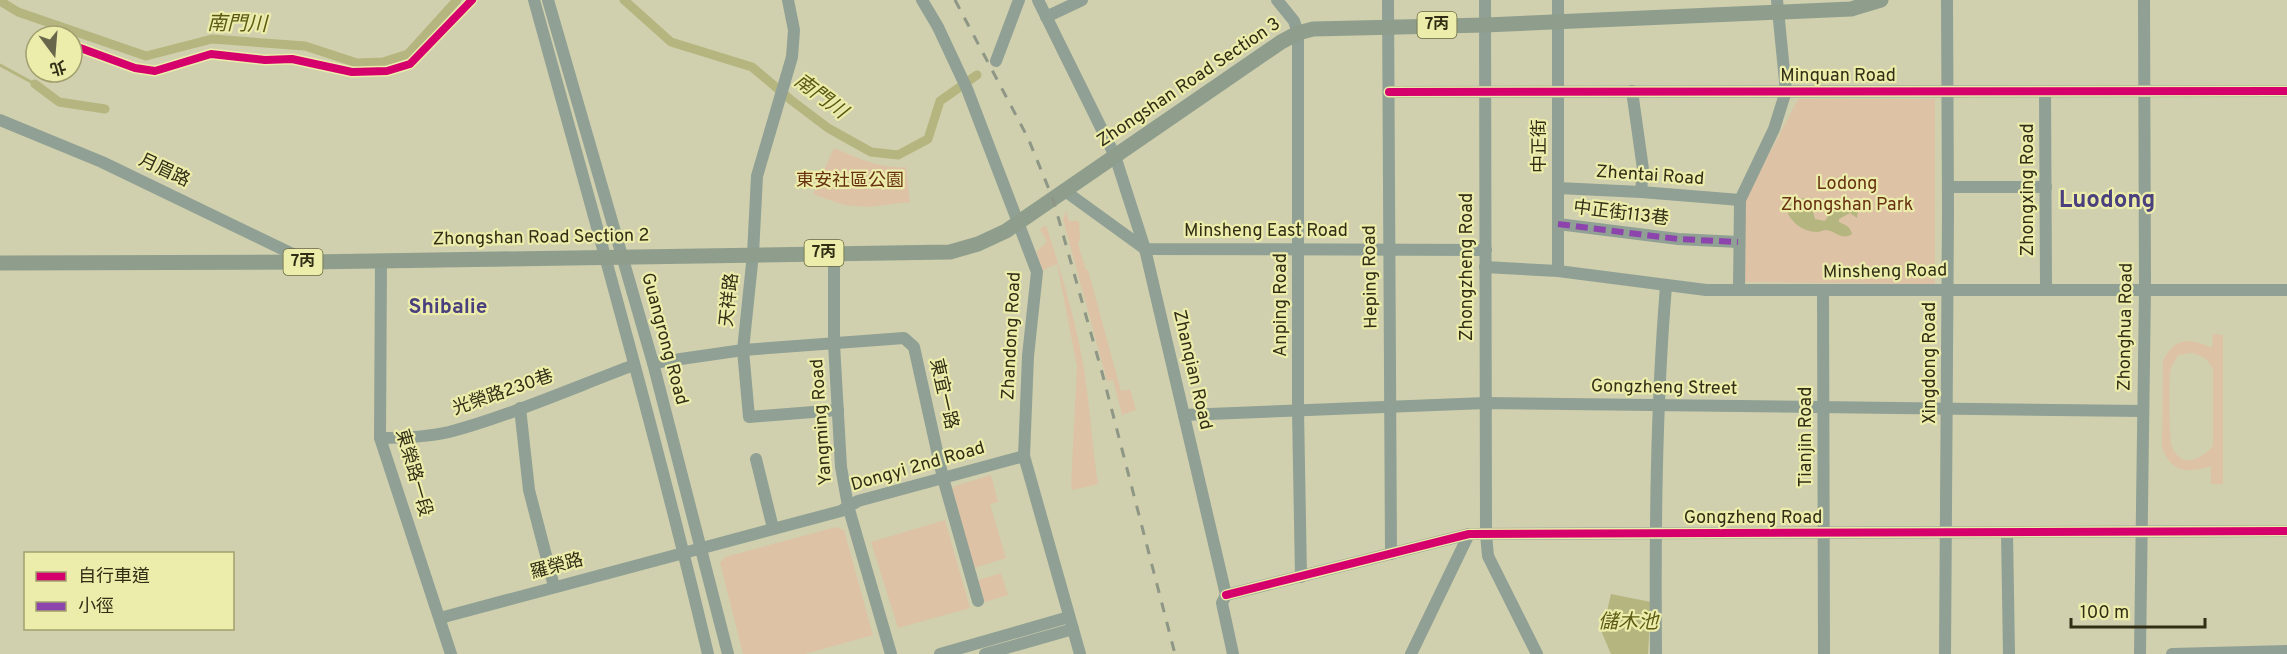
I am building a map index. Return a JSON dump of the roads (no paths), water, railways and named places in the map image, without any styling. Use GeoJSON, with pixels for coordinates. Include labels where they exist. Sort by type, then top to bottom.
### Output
{"type":"FeatureCollection","features":[{"type":"Feature","properties":{"kind":"main road","name":"Zhongshan Road Section 3"},"geometry":{"type":"LineString","coordinates":[[1065,190],[1281,42],[1298,33],[1313,29],[1485,25],[1777,6],[1851,9],[1881,0]]}},
{"type":"Feature","properties":{"kind":"main road","name":"Zhongshan Road Section 2"},"geometry":{"type":"LineString","coordinates":[[0,263],[310,262],[950,252],[991,239],[1065,190]]}},
{"type":"Feature","properties":{"kind":"street","name":"Guangrong Road"},"geometry":{"type":"LineString","coordinates":[[534,0],[606,256],[708,654]]}},
{"type":"Feature","properties":{"kind":"street","name":"Guangrong Road"},"geometry":{"type":"LineString","coordinates":[[548,0],[653,363],[728,654]]}},
{"type":"Feature","properties":{"kind":"street","name":"天祥路"},"geometry":{"type":"LineString","coordinates":[[788,0],[794,30],[792,57],[757,176],[753,254],[743,350],[749,417],[838,410]]}},
{"type":"Feature","properties":{"kind":"street","name":"Zhandong Road"},"geometry":{"type":"LineString","coordinates":[[922,0],[938,27],[967,89],[1037,272],[1028,356],[1024,456],[1080,654]]}},
{"type":"Feature","properties":{"kind":"street"},"geometry":{"type":"LineString","coordinates":[[996,61],[1019,0]]}},
{"type":"Feature","properties":{"kind":"street","name":"Zhanqian Road"},"geometry":{"type":"LineString","coordinates":[[1038,0],[1115,156],[1145,249],[1226,595],[1222,603],[1233,654]]}},
{"type":"Feature","properties":{"kind":"street"},"geometry":{"type":"LineString","coordinates":[[1046,17],[1082,0]]}},
{"type":"Feature","properties":{"kind":"street"},"geometry":{"type":"LineString","coordinates":[[1277,0],[1294,21],[1298,33]]}},
{"type":"Feature","properties":{"kind":"street","name":"Heping Road"},"geometry":{"type":"LineString","coordinates":[[1388,0],[1391,554]]}},
{"type":"Feature","properties":{"kind":"street","name":"Zhongzheng Road"},"geometry":{"type":"LineString","coordinates":[[1485,0],[1486,534],[1488,556],[1537,654]]}},
{"type":"Feature","properties":{"kind":"street","name":"中正街"},"geometry":{"type":"LineString","coordinates":[[1558,0],[1558,271]]}},
{"type":"Feature","properties":{"kind":"street","name":"Xingdong Road"},"geometry":{"type":"LineString","coordinates":[[1945,654],[1948,289],[1947,0]]}},
{"type":"Feature","properties":{"kind":"street","name":"Zhonghua Road"},"geometry":{"type":"LineString","coordinates":[[2140,654],[2145,288],[2144,0]]}},
{"type":"Feature","properties":{"kind":"street"},"geometry":{"type":"LineString","coordinates":[[1739,290],[1740,200],[1774,129],[1786,91],[1777,6]]}},
{"type":"Feature","properties":{"kind":"street","name":"Anping Road"},"geometry":{"type":"LineString","coordinates":[[1298,33],[1298,410],[1301,577]]}},
{"type":"Feature","properties":{"kind":"street"},"geometry":{"type":"LineString","coordinates":[[1632,91],[1643,169],[1641,192]]}},
{"type":"Feature","properties":{"kind":"street","name":"Minquan Road"},"geometry":{"type":"LineString","coordinates":[[1389,93],[2287,91]]}},
{"type":"Feature","properties":{"kind":"street","name":"Zhongxing Road"},"geometry":{"type":"LineString","coordinates":[[2045,92],[2046,288]]}},
{"type":"Feature","properties":{"kind":"street","name":"月眉路"},"geometry":{"type":"LineString","coordinates":[[0,120],[102,162],[310,262]]}},
{"type":"Feature","properties":{"kind":"street"},"geometry":{"type":"LineString","coordinates":[[1948,187],[2046,187]]}},
{"type":"Feature","properties":{"kind":"street","name":"Zhentai Road"},"geometry":{"type":"LineString","coordinates":[[1558,188],[1740,200]]}},
{"type":"Feature","properties":{"kind":"street"},"geometry":{"type":"LineString","coordinates":[[1065,190],[1145,249]]}},
{"type":"Feature","properties":{"kind":"street","name":"中正街113巷"},"geometry":{"type":"LineString","coordinates":[[1558,224],[1678,239],[1738,242]]}},
{"type":"Feature","properties":{"kind":"street","name":"Minsheng East Road"},"geometry":{"type":"LineString","coordinates":[[1145,249],[1485,250]]}},
{"type":"Feature","properties":{"kind":"street","name":"Yangming Road"},"geometry":{"type":"LineString","coordinates":[[834,253],[834,344],[841,467],[848,506],[891,654]]}},
{"type":"Feature","properties":{"kind":"street","name":"東榮路一段"},"geometry":{"type":"LineString","coordinates":[[381,260],[380,438],[451,654]]}},
{"type":"Feature","properties":{"kind":"street","name":"Minsheng Road"},"geometry":{"type":"LineString","coordinates":[[1485,267],[1558,271],[1706,290],[2145,288],[2287,290]]}},
{"type":"Feature","properties":{"kind":"street"},"geometry":{"type":"LineString","coordinates":[[1656,654],[1655,533],[1666,286]]}},
{"type":"Feature","properties":{"kind":"street","name":"Tianjin Road"},"geometry":{"type":"LineString","coordinates":[[1823,291],[1824,654]]}},
{"type":"Feature","properties":{"kind":"street","name":"東宜一路"},"geometry":{"type":"LineString","coordinates":[[653,363],[743,350],[904,338],[914,347],[943,478],[978,601]]}},
{"type":"Feature","properties":{"kind":"street","name":"光榮路230巷"},"geometry":{"type":"LineString","coordinates":[[380,438],[448,432],[520,408],[634,365]]}},
{"type":"Feature","properties":{"kind":"street","name":"Gongzheng Street"},"geometry":{"type":"LineString","coordinates":[[1184,415],[1486,403],[2143,411]]}},
{"type":"Feature","properties":{"kind":"street"},"geometry":{"type":"LineString","coordinates":[[520,408],[529,490],[554,586]]}},
{"type":"Feature","properties":{"kind":"street","name":"Dongyi 2nd Road"},"geometry":{"type":"LineString","coordinates":[[683,552],[841,510],[858,501],[1024,456]]}},
{"type":"Feature","properties":{"kind":"street"},"geometry":{"type":"LineString","coordinates":[[756,459],[773,528]]}},
{"type":"Feature","properties":{"kind":"street","name":"Gongzheng Road"},"geometry":{"type":"LineString","coordinates":[[1226,595],[1468,534],[2287,531]]}},
{"type":"Feature","properties":{"kind":"street"},"geometry":{"type":"LineString","coordinates":[[2007,532],[2009,654]]}},
{"type":"Feature","properties":{"kind":"street"},"geometry":{"type":"LineString","coordinates":[[1410,654],[1468,534]]}},
{"type":"Feature","properties":{"kind":"street","name":"羅榮路"},"geometry":{"type":"LineString","coordinates":[[440,618],[683,552]]}},
{"type":"Feature","properties":{"kind":"street"},"geometry":{"type":"LineString","coordinates":[[940,654],[1071,623]]}},
{"type":"Feature","properties":{"kind":"street"},"geometry":{"type":"LineString","coordinates":[[985,654],[1071,623]]}},
{"type":"Feature","properties":{"kind":"street"},"geometry":{"type":"LineString","coordinates":[[2172,654],[2287,651]]}},
{"type":"Feature","properties":{"kind":"water"},"geometry":{"type":"Polygon","coordinates":[[[1806,198],[1819,203],[1819,207],[1813,212],[1815,219],[1825,221],[1828,216],[1825,210],[1836,201],[1850,209],[1855,207],[1858,210],[1857,218],[1850,213],[1839,219],[1839,222],[1849,227],[1852,234],[1842,236],[1826,230],[1811,231],[1797,224],[1787,212],[1786,207],[1796,199],[1806,198]]]}},
{"type":"Feature","properties":{"kind":"water","name":"儲木池"},"geometry":{"type":"Polygon","coordinates":[[[1611,594],[1651,602],[1648,654],[1611,654],[1602,633],[1611,594]]]}},
{"type":"Feature","properties":{"kind":"waterway","name":"南門川"},"geometry":{"type":"LineString","coordinates":[[0,1],[18,12],[146,56],[212,39],[305,46],[357,63],[383,62],[408,54],[457,0]]}},
{"type":"Feature","properties":{"kind":"waterway","name":"南門川"},"geometry":{"type":"LineString","coordinates":[[624,0],[671,42],[752,67],[828,128],[871,152],[898,155],[928,139],[940,101],[977,75]]}},
{"type":"Feature","properties":{"kind":"waterway"},"geometry":{"type":"LineString","coordinates":[[0,65],[24,78]]}},
{"type":"Feature","properties":{"kind":"waterway"},"geometry":{"type":"LineString","coordinates":[[35,84],[59,102],[105,109]]}},
{"type":"Feature","properties":{"kind":"railway"},"geometry":{"type":"LineString","coordinates":[[955,0],[1028,138],[1053,199],[1103,376],[1175,654]]}},
{"type":"Feature","properties":{"kind":"district","name":"Luodong"},"geometry":{"type":"Point","coordinates":[2107,201]}},
{"type":"Feature","properties":{"kind":"district","name":"Shibalie"},"geometry":{"type":"Point","coordinates":[448,307]}},
{"type":"Feature","properties":{"kind":"park label","name":"東安社區公園"},"geometry":{"type":"Point","coordinates":[850,181]}},
{"type":"Feature","properties":{"kind":"park label","name":"Lodong Zhongshan Park"},"geometry":{"type":"Point","coordinates":[1847,194]}}]}
